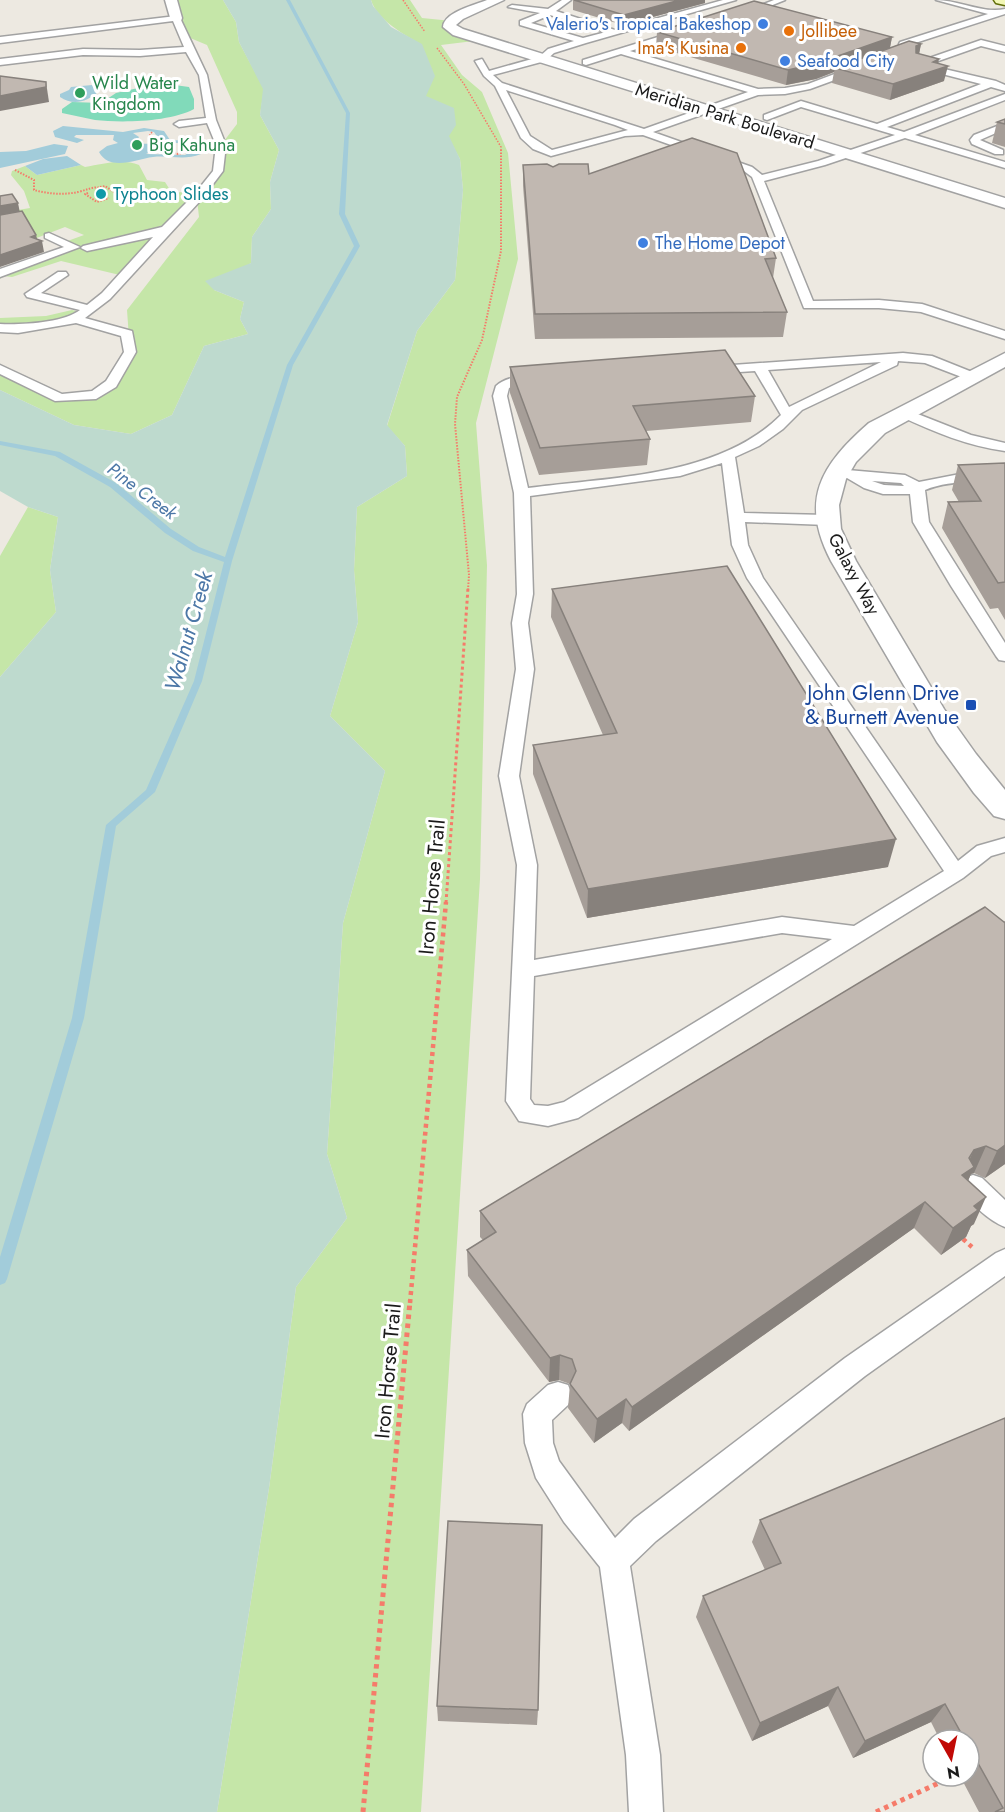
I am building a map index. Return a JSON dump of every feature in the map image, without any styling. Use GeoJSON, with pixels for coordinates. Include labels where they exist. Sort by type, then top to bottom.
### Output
{"type":"FeatureCollection","features":[{"type":"Feature","properties":{"kind":"main road"},"geometry":{"type":"LineString","coordinates":[[1000,0],[1005,1]]}},
{"type":"Feature","properties":{"kind":"street","name":"Meridian Park Boulevard"},"geometry":{"type":"LineString","coordinates":[[498,0],[458,16],[449,24],[458,32],[546,55],[586,62],[1005,190]]}},
{"type":"Feature","properties":{"kind":"street","name":"Meridian Park Boulevard"},"geometry":{"type":"LineString","coordinates":[[517,3],[482,22],[493,33],[546,55],[708,111],[1005,203]]}},
{"type":"Feature","properties":{"kind":"street"},"geometry":{"type":"LineString","coordinates":[[168,4],[176,18]]}},
{"type":"Feature","properties":{"kind":"street","name":"Galaxy Way"},"geometry":{"type":"LineString","coordinates":[[1005,359],[877,428],[861,441],[844,475],[830,487],[827,520],[838,550],[915,685],[953,743],[1005,809]]}},
{"type":"Feature","properties":{"kind":"lane"},"geometry":{"type":"LineString","coordinates":[[567,0],[550,12],[523,23],[584,41]]}},
{"type":"Feature","properties":{"kind":"lane"},"geometry":{"type":"LineString","coordinates":[[486,74],[584,41],[732,0]]}},
{"type":"Feature","properties":{"kind":"lane"},"geometry":{"type":"LineString","coordinates":[[729,19],[781,0]]}},
{"type":"Feature","properties":{"kind":"lane"},"geometry":{"type":"LineString","coordinates":[[940,0],[1000,12]]}},
{"type":"Feature","properties":{"kind":"lane"},"geometry":{"type":"LineString","coordinates":[[517,3],[615,33]]}},
{"type":"Feature","properties":{"kind":"lane"},"geometry":{"type":"LineString","coordinates":[[758,8],[777,12]]}},
{"type":"Feature","properties":{"kind":"lane"},"geometry":{"type":"LineString","coordinates":[[891,57],[909,50],[899,43],[1000,12]]}},
{"type":"Feature","properties":{"kind":"lane"},"geometry":{"type":"LineString","coordinates":[[0,40],[176,18],[177,36],[189,49],[203,75],[211,120],[221,146],[218,171],[197,198],[145,251],[105,297],[76,319]]}},
{"type":"Feature","properties":{"kind":"lane"},"geometry":{"type":"LineString","coordinates":[[138,32],[139,28],[149,22]]}},
{"type":"Feature","properties":{"kind":"lane"},"geometry":{"type":"LineString","coordinates":[[586,62],[697,28]]}},
{"type":"Feature","properties":{"kind":"lane"},"geometry":{"type":"LineString","coordinates":[[1005,49],[981,42],[918,65],[1005,88]]}},
{"type":"Feature","properties":{"kind":"lane"},"geometry":{"type":"LineString","coordinates":[[0,62],[83,52],[141,53],[189,49]]}},
{"type":"Feature","properties":{"kind":"lane"},"geometry":{"type":"LineString","coordinates":[[621,51],[757,92]]}},
{"type":"Feature","properties":{"kind":"lane"},"geometry":{"type":"LineString","coordinates":[[479,61],[486,74],[499,85],[644,132],[748,169],[759,179],[808,305],[879,304],[922,308],[1005,335]]}},
{"type":"Feature","properties":{"kind":"lane"},"geometry":{"type":"LineString","coordinates":[[499,85],[526,138],[551,158],[625,133],[644,132],[757,92],[785,91],[810,86],[870,64]]}},
{"type":"Feature","properties":{"kind":"lane"},"geometry":{"type":"LineString","coordinates":[[877,127],[1005,78]]}},
{"type":"Feature","properties":{"kind":"lane"},"geometry":{"type":"LineString","coordinates":[[759,179],[813,167],[1005,97]]}},
{"type":"Feature","properties":{"kind":"lane"},"geometry":{"type":"LineString","coordinates":[[767,117],[801,104],[1005,165]]}},
{"type":"Feature","properties":{"kind":"lane"},"geometry":{"type":"LineString","coordinates":[[979,107],[996,112]]}},
{"type":"Feature","properties":{"kind":"lane"},"geometry":{"type":"LineString","coordinates":[[179,124],[211,120]]}},
{"type":"Feature","properties":{"kind":"lane"},"geometry":{"type":"LineString","coordinates":[[1005,126],[977,137],[975,140],[977,144],[1005,154]]}},
{"type":"Feature","properties":{"kind":"lane"},"geometry":{"type":"LineString","coordinates":[[586,145],[595,148],[596,154]]}},
{"type":"Feature","properties":{"kind":"lane"},"geometry":{"type":"LineString","coordinates":[[87,248],[121,242],[167,229]]}},
{"type":"Feature","properties":{"kind":"lane"},"geometry":{"type":"LineString","coordinates":[[48,237],[74,247],[145,251]]}},
{"type":"Feature","properties":{"kind":"lane"},"geometry":{"type":"LineString","coordinates":[[0,273],[74,247]]}},
{"type":"Feature","properties":{"kind":"lane"},"geometry":{"type":"LineString","coordinates":[[62,275],[30,294],[89,309]]}},
{"type":"Feature","properties":{"kind":"lane"},"geometry":{"type":"LineString","coordinates":[[0,328],[18,329],[76,319],[127,334],[130,352],[111,384],[96,394],[60,398],[0,369]]}},
{"type":"Feature","properties":{"kind":"lane"},"geometry":{"type":"LineString","coordinates":[[522,493],[680,472],[754,443],[797,407],[903,357]]}},
{"type":"Feature","properties":{"kind":"lane"},"geometry":{"type":"LineString","coordinates":[[694,371],[903,357],[927,359],[972,377]]}},
{"type":"Feature","properties":{"kind":"lane"},"geometry":{"type":"LineString","coordinates":[[759,366],[789,415]]}},
{"type":"Feature","properties":{"kind":"lane"},"geometry":{"type":"LineString","coordinates":[[556,380],[510,382],[503,386],[500,396],[522,493],[525,594],[520,623],[525,669],[509,776],[527,865],[518,1101],[527,1114],[548,1116],[570,1111],[956,873],[984,851],[1005,845]]}},
{"type":"Feature","properties":{"kind":"lane"},"geometry":{"type":"LineString","coordinates":[[904,413],[989,446],[1005,447]]}},
{"type":"Feature","properties":{"kind":"lane"},"geometry":{"type":"LineString","coordinates":[[727,455],[733,480],[740,545],[755,578],[956,873]]}},
{"type":"Feature","properties":{"kind":"lane"},"geometry":{"type":"LineString","coordinates":[[844,475],[874,489],[900,492],[917,488],[933,480],[977,477],[1005,480]]}},
{"type":"Feature","properties":{"kind":"lane"},"geometry":{"type":"LineString","coordinates":[[917,488],[921,522],[1005,656]]}},
{"type":"Feature","properties":{"kind":"lane"},"geometry":{"type":"LineString","coordinates":[[737,517],[827,520]]}},
{"type":"Feature","properties":{"kind":"lane"},"geometry":{"type":"LineString","coordinates":[[987,628],[1005,627]]}},
{"type":"Feature","properties":{"kind":"lane"},"geometry":{"type":"LineString","coordinates":[[523,970],[782,925],[856,934]]}},
{"type":"Feature","properties":{"kind":"lane"},"geometry":{"type":"LineString","coordinates":[[973,1186],[1005,1216]]}},
{"type":"Feature","properties":{"kind":"lane"},"geometry":{"type":"LineString","coordinates":[[614,1561],[645,1530],[855,1367],[1005,1260]]}},
{"type":"Feature","properties":{"kind":"lane"},"geometry":{"type":"LineString","coordinates":[[558,1395],[537,1414],[539,1443],[546,1468],[575,1511],[614,1561],[643,1755],[646,1812]]}},
{"type":"Feature","properties":{"kind":"path"},"geometry":{"type":"LineString","coordinates":[[403,0],[430,38]]}},
{"type":"Feature","properties":{"kind":"path","name":"Iron Horse Trail"},"geometry":{"type":"LineString","coordinates":[[363,1812],[449,872],[469,575],[455,424],[457,397],[482,340],[501,251],[501,147],[464,84],[436,47]]}},
{"type":"Feature","properties":{"kind":"path"},"geometry":{"type":"LineString","coordinates":[[152,132],[149,136],[152,140],[165,144],[179,144]]}},
{"type":"Feature","properties":{"kind":"path"},"geometry":{"type":"LineString","coordinates":[[154,150],[183,154],[190,151],[191,146],[187,144]]}},
{"type":"Feature","properties":{"kind":"path"},"geometry":{"type":"LineString","coordinates":[[15,170],[34,180],[34,190],[44,193],[76,192],[101,188]]}},
{"type":"Feature","properties":{"kind":"path"},"geometry":{"type":"LineString","coordinates":[[93,190],[105,186],[117,194],[114,195]]}},
{"type":"Feature","properties":{"kind":"path"},"geometry":{"type":"LineString","coordinates":[[88,193],[85,194],[97,202],[109,198]]}},
{"type":"Feature","properties":{"kind":"path"},"geometry":{"type":"LineString","coordinates":[[876,1812],[928,1788]]}},
{"type":"Feature","properties":{"kind":"green space"},"geometry":{"type":"Polygon","coordinates":[[[171,0],[223,0],[236,22],[239,42],[264,89],[260,115],[279,150],[270,182],[271,209],[252,237],[251,263],[214,290],[244,302],[240,319],[248,334],[204,346],[172,415],[131,434],[74,425],[0,390],[0,369],[60,398],[96,395],[130,352],[127,310],[199,217],[197,199],[124,276],[61,261],[12,277],[3,276],[0,279],[0,273],[73,248],[62,243],[84,235],[65,227],[34,239],[18,210],[30,208],[24,191],[11,175],[12,171],[25,166],[37,175],[81,165],[85,167],[126,162],[139,165],[147,180],[165,182],[172,193],[203,190],[218,171],[221,145],[237,124],[237,112],[207,45],[183,35],[171,0]]]}},
{"type":"Feature","properties":{"kind":"green space"},"geometry":{"type":"Polygon","coordinates":[[[223,0],[371,0],[373,6],[391,27],[422,44],[435,76],[426,96],[454,108],[456,125],[449,136],[460,159],[463,190],[455,280],[417,331],[387,425],[405,446],[407,476],[357,507],[354,570],[358,622],[330,716],[385,771],[343,923],[327,1154],[347,1218],[296,1287],[269,1488],[217,1812],[0,1812],[0,677],[56,612],[50,570],[58,517],[28,507],[0,491],[0,390],[74,425],[131,434],[172,415],[204,346],[248,334],[240,319],[244,302],[214,290],[205,281],[251,263],[252,237],[271,209],[270,182],[279,150],[260,115],[263,89],[239,42],[236,22],[223,0]]]}},
{"type":"Feature","properties":{"kind":"green space"},"geometry":{"type":"Polygon","coordinates":[[[371,0],[410,0],[422,18],[452,21],[450,22],[482,40],[441,45],[462,75],[482,92],[508,153],[518,259],[476,423],[487,565],[480,879],[421,1812],[217,1812],[269,1488],[296,1287],[347,1218],[327,1154],[343,923],[385,771],[330,716],[358,622],[354,570],[357,507],[407,476],[405,446],[387,426],[417,331],[455,280],[463,190],[460,159],[425,96],[422,45],[385,20],[371,0]]]}},
{"type":"Feature","properties":{"kind":"green space"},"geometry":{"type":"Polygon","coordinates":[[[160,83],[189,87],[194,99],[194,109],[172,117],[132,121],[95,120],[62,113],[62,109],[72,102],[101,103],[116,93],[160,83]]]}},
{"type":"Feature","properties":{"kind":"green space"},"geometry":{"type":"Polygon","coordinates":[[[72,310],[84,313],[76,319],[0,328],[0,318],[46,316],[72,310]]]}},
{"type":"Feature","properties":{"kind":"green space"},"geometry":{"type":"Polygon","coordinates":[[[28,507],[58,517],[50,570],[56,612],[0,677],[0,556],[28,507]]]}},
{"type":"Feature","properties":{"kind":"water","name":"Wild Water Kingdom"},"geometry":{"type":"Polygon","coordinates":[[[92,85],[98,92],[85,100],[75,102],[60,97],[60,94],[71,87],[92,85]]]}},
{"type":"Feature","properties":{"kind":"water"},"geometry":{"type":"Polygon","coordinates":[[[63,126],[123,132],[144,128],[164,131],[170,140],[196,141],[206,146],[201,154],[195,156],[153,157],[116,163],[110,162],[99,152],[107,146],[118,143],[113,140],[114,135],[76,135],[74,137],[84,140],[77,143],[55,137],[53,131],[63,126]],[[154,132],[133,133],[139,137],[136,142],[156,144],[153,146],[159,148],[146,154],[185,155],[195,149],[194,145],[160,141],[154,132]]]}},
{"type":"Feature","properties":{"kind":"water"},"geometry":{"type":"Polygon","coordinates":[[[54,144],[68,146],[65,154],[0,168],[0,152],[26,151],[54,144]]]}},
{"type":"Feature","properties":{"kind":"water"},"geometry":{"type":"Polygon","coordinates":[[[67,156],[81,165],[37,175],[25,166],[43,159],[67,156]]]}},
{"type":"Feature","properties":{"kind":"building"},"geometry":{"type":"Polygon","coordinates":[[[574,0],[680,0],[624,15],[574,0]]]}},
{"type":"Feature","properties":{"kind":"building"},"geometry":{"type":"Polygon","coordinates":[[[754,1],[892,37],[818,63],[788,70],[657,32],[754,1]]]}},
{"type":"Feature","properties":{"kind":"building"},"geometry":{"type":"Polygon","coordinates":[[[909,41],[921,44],[916,46],[916,53],[939,59],[933,62],[948,66],[893,84],[835,68],[909,41]]]}},
{"type":"Feature","properties":{"kind":"building"},"geometry":{"type":"Polygon","coordinates":[[[0,76],[46,82],[46,87],[0,96],[0,76]]]}},
{"type":"Feature","properties":{"kind":"building","name":"The Home Depot"},"geometry":{"type":"Polygon","coordinates":[[[692,138],[737,153],[776,258],[765,259],[787,312],[535,314],[523,165],[547,164],[553,167],[559,164],[588,164],[589,174],[692,138]]]}},
{"type":"Feature","properties":{"kind":"building"},"geometry":{"type":"Polygon","coordinates":[[[12,194],[18,203],[0,206],[0,196],[12,194]]]}},
{"type":"Feature","properties":{"kind":"building"},"geometry":{"type":"Polygon","coordinates":[[[22,211],[36,235],[31,237],[42,241],[0,255],[0,215],[22,211]]]}},
{"type":"Feature","properties":{"kind":"building"},"geometry":{"type":"Polygon","coordinates":[[[725,350],[755,396],[633,406],[650,439],[540,448],[510,367],[725,350]]]}},
{"type":"Feature","properties":{"kind":"building"},"geometry":{"type":"Polygon","coordinates":[[[1005,463],[1005,582],[998,583],[948,502],[981,501],[958,465],[1005,463]]]}},
{"type":"Feature","properties":{"kind":"building"},"geometry":{"type":"Polygon","coordinates":[[[727,566],[896,839],[588,889],[533,745],[617,733],[552,589],[727,566]]]}},
{"type":"Feature","properties":{"kind":"building"},"geometry":{"type":"Polygon","coordinates":[[[985,907],[1005,922],[1005,1145],[997,1151],[986,1146],[974,1150],[969,1158],[974,1167],[962,1175],[986,1197],[974,1206],[978,1210],[953,1228],[925,1202],[632,1407],[626,1399],[597,1419],[570,1384],[576,1371],[572,1359],[560,1355],[550,1358],[467,1250],[496,1232],[480,1211],[985,907]]]}},
{"type":"Feature","properties":{"kind":"building"},"geometry":{"type":"Polygon","coordinates":[[[1005,1418],[1005,1812],[995,1812],[1003,1808],[981,1769],[981,1728],[958,1728],[945,1704],[865,1741],[838,1687],[760,1723],[703,1596],[781,1563],[760,1520],[1005,1418]]]}},
{"type":"Feature","properties":{"kind":"building"},"geometry":{"type":"Polygon","coordinates":[[[448,1521],[542,1525],[538,1710],[437,1706],[448,1521]]]}},
{"type":"Feature","properties":{"kind":"waterway","name":"Walnut Creek"},"geometry":{"type":"LineString","coordinates":[[228,561],[290,365],[357,246],[342,214],[348,113],[288,0]]}},
{"type":"Feature","properties":{"kind":"waterway","name":"Pine Creek"},"geometry":{"type":"LineString","coordinates":[[0,443],[57,454],[113,485],[168,531],[196,549],[228,561]]}},
{"type":"Feature","properties":{"kind":"waterway","name":"Walnut Creek"},"geometry":{"type":"LineString","coordinates":[[0,1279],[78,1018],[111,825],[150,792],[198,681],[228,561]]}},
{"type":"Feature","properties":{"kind":"place","name":"Valerio's Tropical Bakeshop"},"geometry":{"type":"Point","coordinates":[763,24]}},
{"type":"Feature","properties":{"kind":"place","name":"Jollibee"},"geometry":{"type":"Point","coordinates":[789,31]}},
{"type":"Feature","properties":{"kind":"place","name":"Ima's Kusina"},"geometry":{"type":"Point","coordinates":[741,48]}},
{"type":"Feature","properties":{"kind":"place","name":"Seafood City"},"geometry":{"type":"Point","coordinates":[785,61]}},
{"type":"Feature","properties":{"kind":"place","name":"Wild Water Kingdom"},"geometry":{"type":"Point","coordinates":[80,93]}},
{"type":"Feature","properties":{"kind":"place","name":"Big Kahuna"},"geometry":{"type":"Point","coordinates":[137,145]}},
{"type":"Feature","properties":{"kind":"place","name":"Typhoon Slides"},"geometry":{"type":"Point","coordinates":[101,194]}},
{"type":"Feature","properties":{"kind":"place","name":"The Home Depot"},"geometry":{"type":"Point","coordinates":[643,243]}},
{"type":"Feature","properties":{"kind":"place","name":"John Glenn Drive & Burnett Avenue"},"geometry":{"type":"Point","coordinates":[971,705]}}]}
